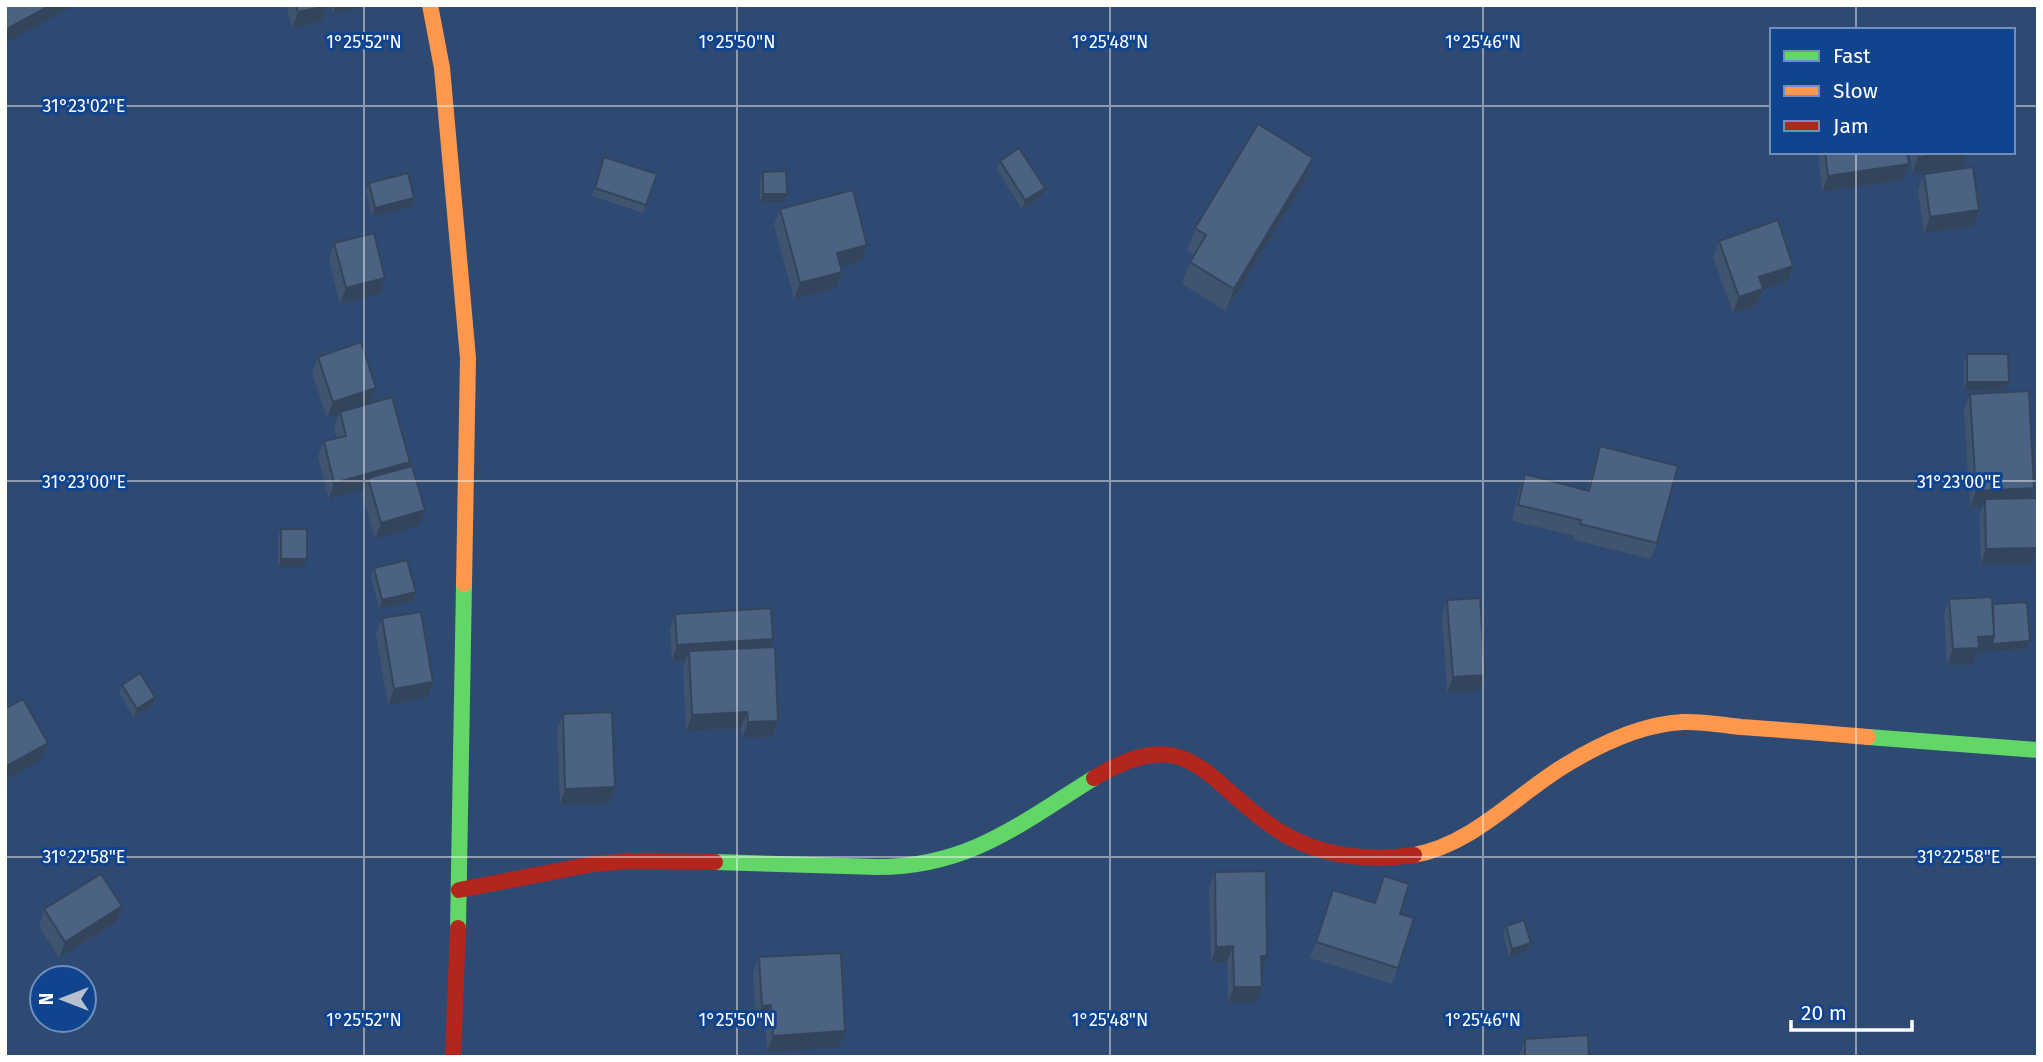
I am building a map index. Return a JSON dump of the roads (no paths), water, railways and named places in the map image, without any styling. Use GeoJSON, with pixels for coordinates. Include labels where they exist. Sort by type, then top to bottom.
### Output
{"type":"FeatureCollection","features":[{"type":"Feature","properties":{"kind":"street"},"geometry":{"type":"LineString","coordinates":[[430,5],[442,68],[468,358],[459,890],[453,1057]]}},
{"type":"Feature","properties":{"kind":"street"},"geometry":{"type":"LineString","coordinates":[[459,890],[593,864],[630,861],[909,866],[956,857],[1004,836],[1121,763],[1145,754],[1168,753],[1192,761],[1280,832],[1303,843],[1329,853],[1390,857],[1423,853],[1450,843],[1479,826],[1550,774],[1628,734],[1655,726],[1682,722],[2038,750]]}}]}
